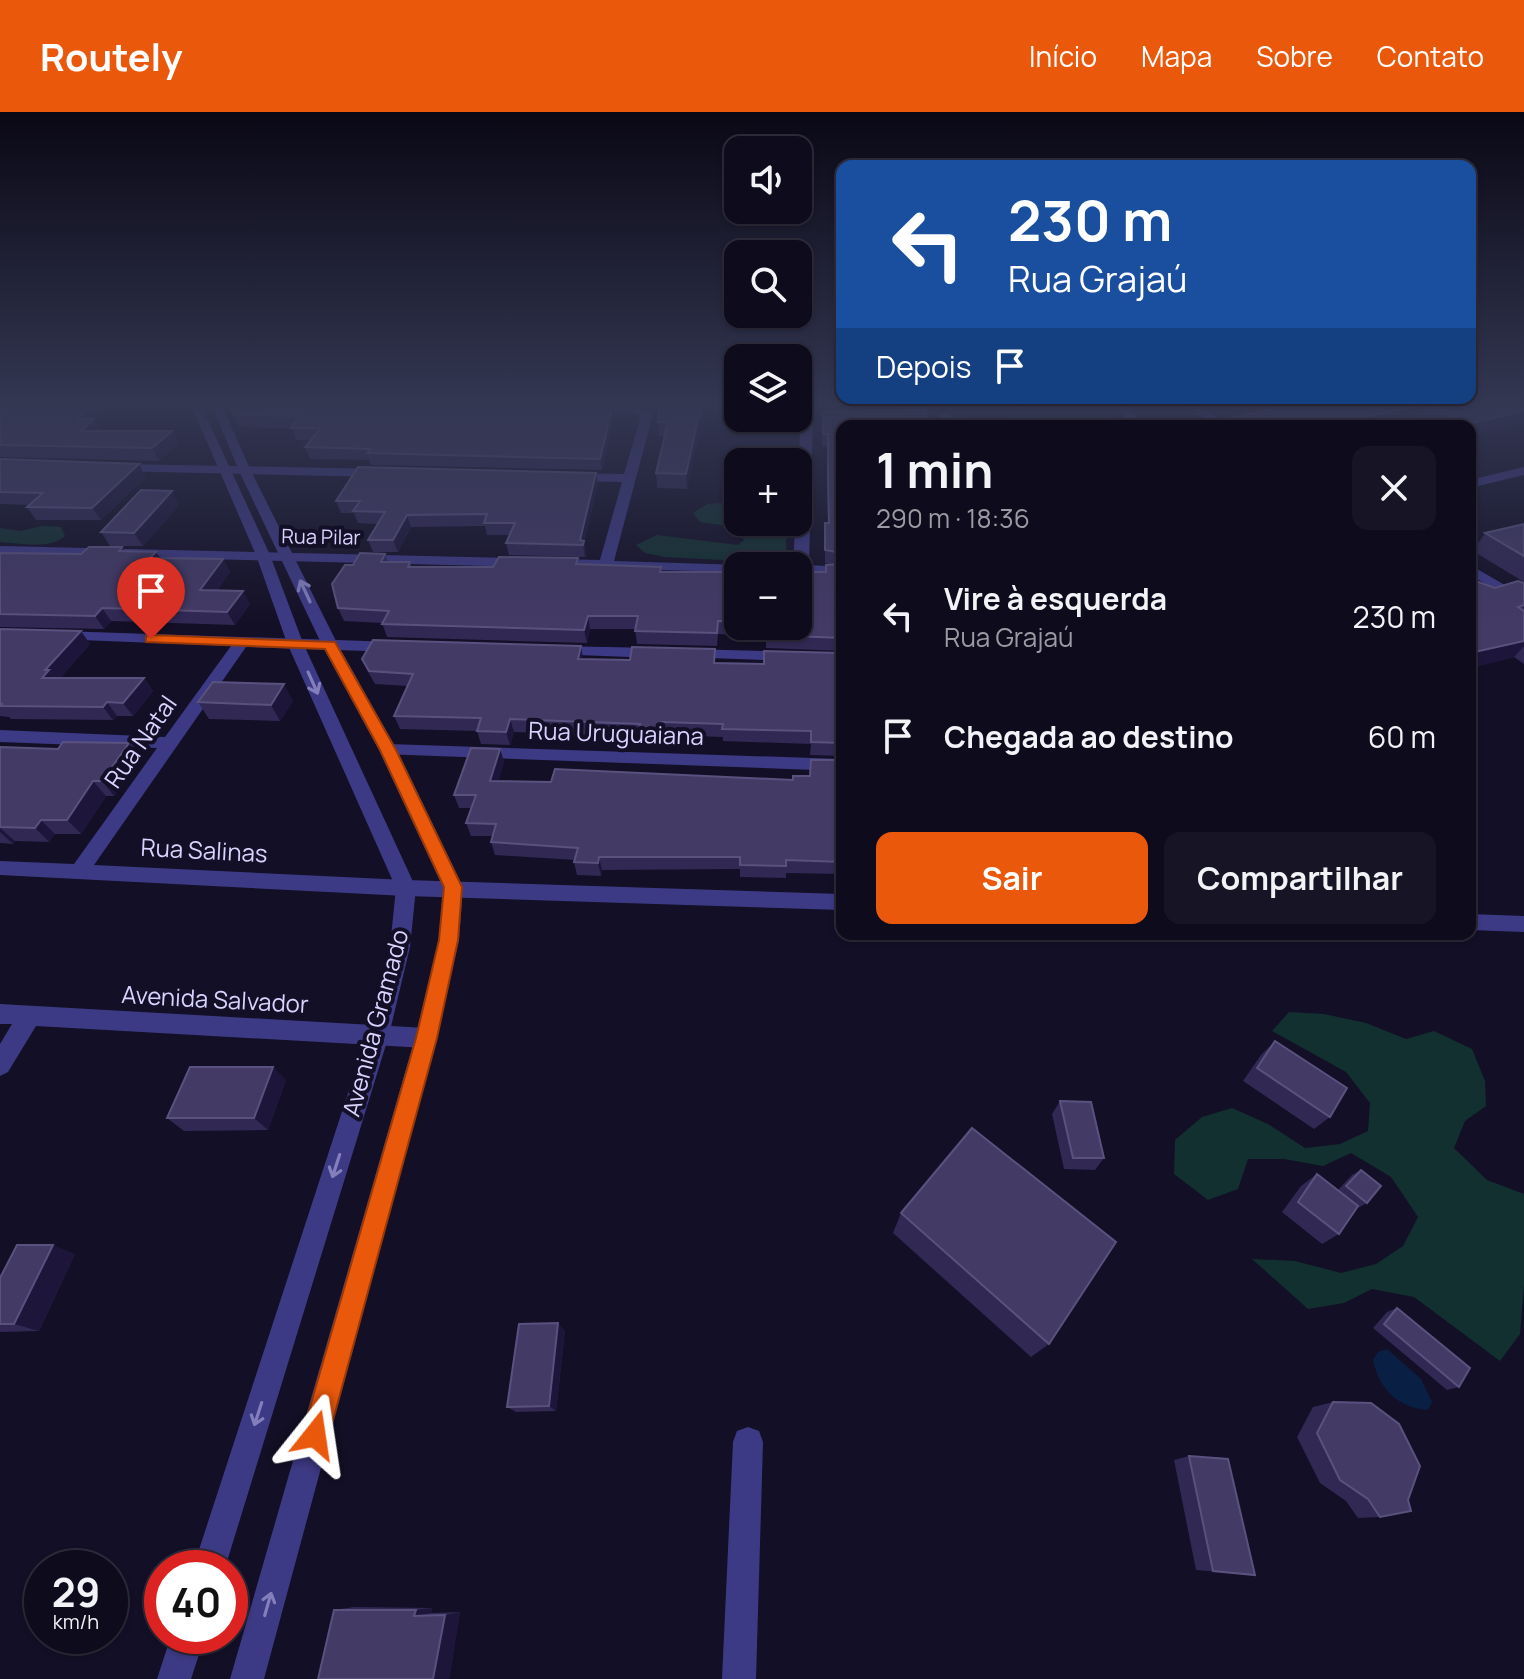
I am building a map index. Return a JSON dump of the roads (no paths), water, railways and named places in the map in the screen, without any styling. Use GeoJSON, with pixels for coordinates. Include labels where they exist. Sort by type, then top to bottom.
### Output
{"type":"FeatureCollection","features":[{"type":"Feature","properties":{"kind":"street","name":"Avenida Gramado"},"geometry":{"type":"LineString","coordinates":[[215,1550],[378,1035],[400,947],[406,888],[295,643],[236,478]]}},
{"type":"Feature","properties":{"kind":"street","name":"Avenida Gramado"},"geometry":{"type":"LineString","coordinates":[[239,478],[289,556],[330,645],[388,750],[453,887],[449,940],[426,1038],[247,1679]]}},
{"type":"Feature","properties":{"kind":"street"},"geometry":{"type":"LineString","coordinates":[[606,564],[629,478]]}},
{"type":"Feature","properties":{"kind":"street"},"geometry":{"type":"LineString","coordinates":[[801,552],[804,478]]}},
{"type":"Feature","properties":{"kind":"street","name":"Rua Pilar"},"geometry":{"type":"LineString","coordinates":[[0,550],[724,568]]}},
{"type":"Feature","properties":{"kind":"street"},"geometry":{"type":"LineString","coordinates":[[812,570],[836,571]]}},
{"type":"Feature","properties":{"kind":"street"},"geometry":{"type":"LineString","coordinates":[[1476,573],[1524,602]]}},
{"type":"Feature","properties":{"kind":"street"},"geometry":{"type":"LineString","coordinates":[[45,635],[408,647]]}},
{"type":"Feature","properties":{"kind":"street","name":"Rua Natal"},"geometry":{"type":"LineString","coordinates":[[80,870],[242,642]]}},
{"type":"Feature","properties":{"kind":"street"},"geometry":{"type":"LineString","coordinates":[[532,650],[836,658]]}},
{"type":"Feature","properties":{"kind":"street"},"geometry":{"type":"LineString","coordinates":[[0,736],[170,743]]}},
{"type":"Feature","properties":{"kind":"street","name":"Rua Uruguaiana"},"geometry":{"type":"LineString","coordinates":[[388,750],[836,765]]}},
{"type":"Feature","properties":{"kind":"street","name":"Rua Salinas"},"geometry":{"type":"LineString","coordinates":[[0,868],[406,888],[453,887]]}},
{"type":"Feature","properties":{"kind":"street"},"geometry":{"type":"LineString","coordinates":[[453,887],[836,902]]}},
{"type":"Feature","properties":{"kind":"street"},"geometry":{"type":"LineString","coordinates":[[1476,922],[1524,924]]}},
{"type":"Feature","properties":{"kind":"street","name":"Avenida Salvador"},"geometry":{"type":"LineString","coordinates":[[0,1014],[426,1038]]}},
{"type":"Feature","properties":{"kind":"street"},"geometry":{"type":"LineString","coordinates":[[0,1065],[30,1015]]}},
{"type":"Feature","properties":{"kind":"street"},"geometry":{"type":"LineString","coordinates":[[739,1679],[748,1442]]}},
{"type":"Feature","properties":{"kind":"street"},"geometry":{"type":"LineString","coordinates":[[174,1679],[182,1654]]}},
{"type":"Feature","properties":{"kind":"water"},"geometry":{"type":"Polygon","coordinates":[[[1387,1349],[1421,1379],[1432,1402],[1428,1410],[1399,1401],[1385,1388],[1373,1360],[1378,1352],[1387,1349]]]}}]}
